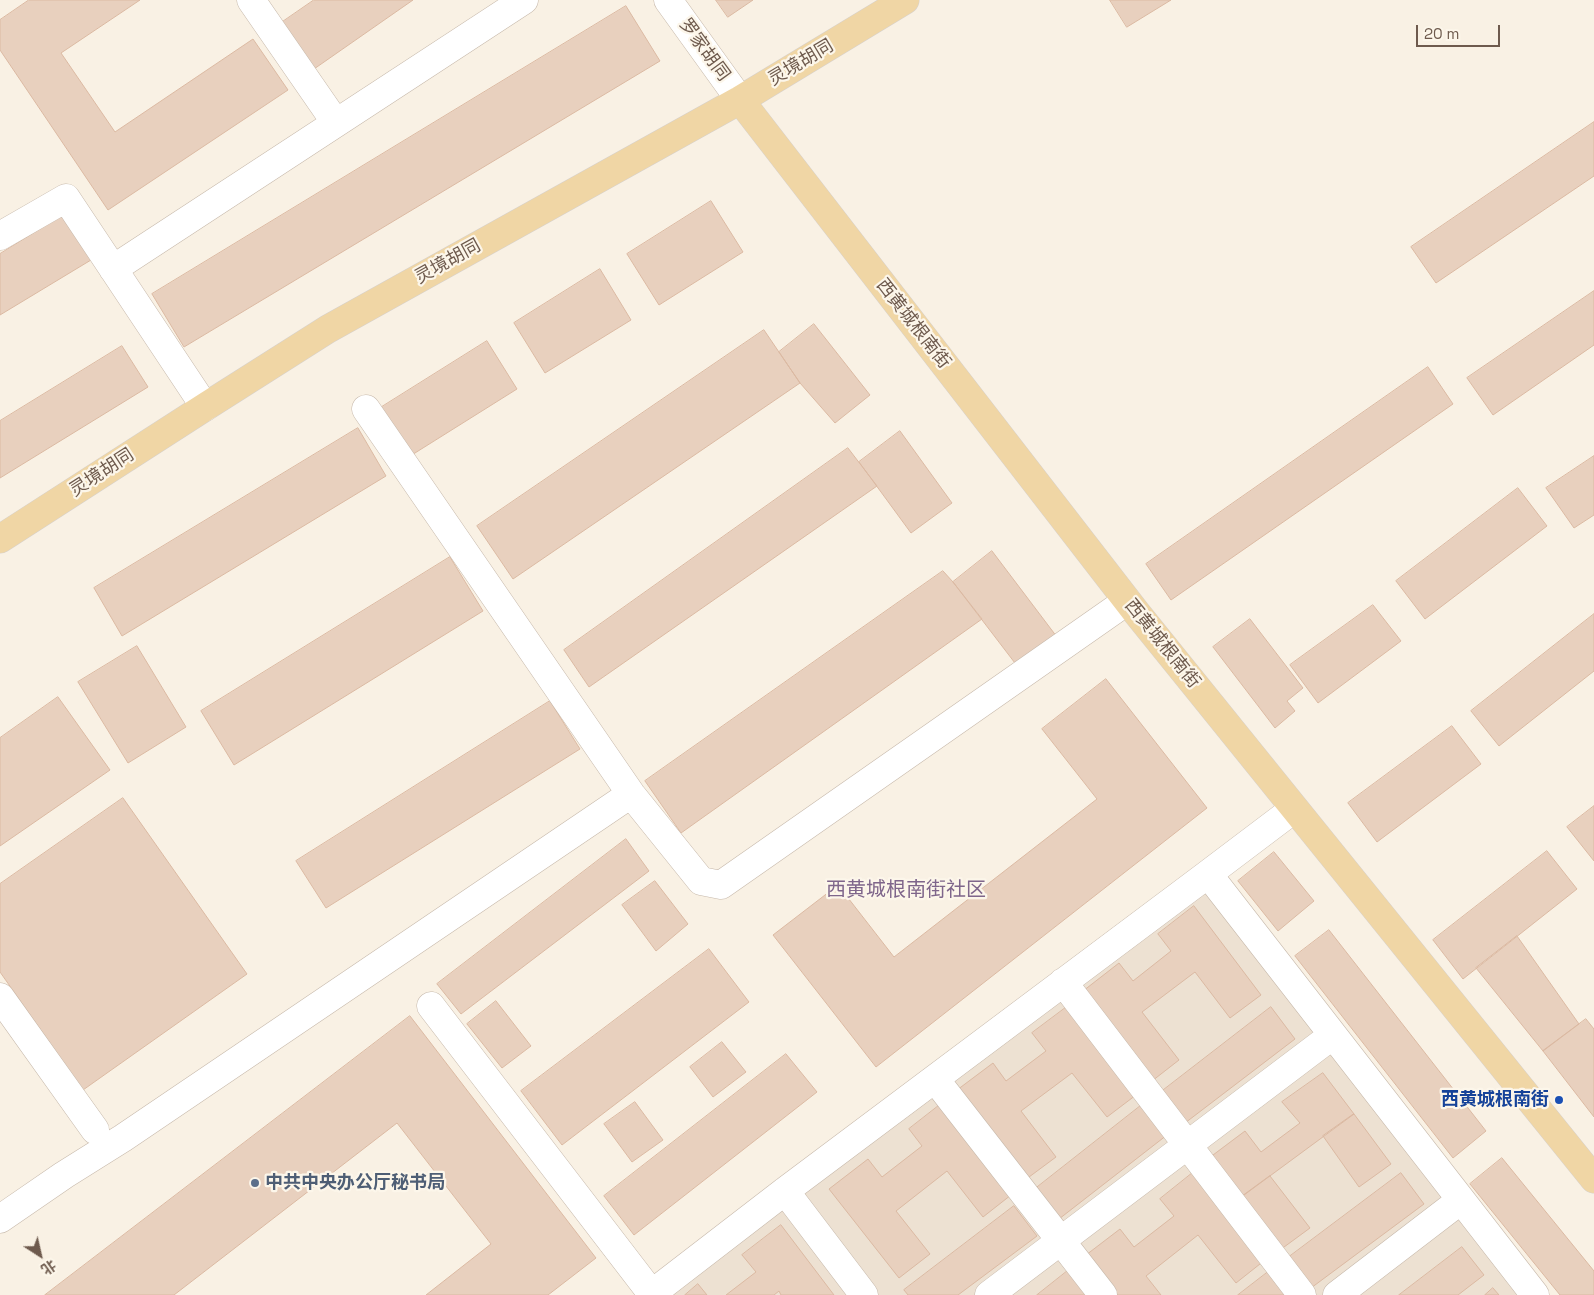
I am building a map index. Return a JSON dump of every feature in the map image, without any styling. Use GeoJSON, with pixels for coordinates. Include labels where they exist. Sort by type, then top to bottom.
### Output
{"type":"FeatureCollection","features":[{"type":"Feature","properties":{"kind":"main road","name":"灵境胡同"},"geometry":{"type":"LineString","coordinates":[[0,540],[328,329],[740,100],[905,0]]}},
{"type":"Feature","properties":{"kind":"main road","name":"西黄城根南街"},"geometry":{"type":"LineString","coordinates":[[740,100],[1127,601],[1594,1179]]}},
{"type":"Feature","properties":{"kind":"street"},"geometry":{"type":"LineString","coordinates":[[250,0],[336,123]]}},
{"type":"Feature","properties":{"kind":"street"},"geometry":{"type":"LineString","coordinates":[[113,269],[524,0]]}},
{"type":"Feature","properties":{"kind":"street","name":"罗家胡同"},"geometry":{"type":"LineString","coordinates":[[668,0],[740,100]]}},
{"type":"Feature","properties":{"kind":"street"},"geometry":{"type":"LineString","coordinates":[[0,236],[66,198],[204,407]]}},
{"type":"Feature","properties":{"kind":"street"},"geometry":{"type":"LineString","coordinates":[[366,409],[632,794],[701,881],[721,885],[1127,601]]}},
{"type":"Feature","properties":{"kind":"street"},"geometry":{"type":"LineString","coordinates":[[0,1219],[632,794]]}},
{"type":"Feature","properties":{"kind":"street"},"geometry":{"type":"LineString","coordinates":[[430,1006],[651,1294],[784,1191],[1294,809]]}},
{"type":"Feature","properties":{"kind":"street"},"geometry":{"type":"LineString","coordinates":[[1208,874],[1535,1295]]}},
{"type":"Feature","properties":{"kind":"street"},"geometry":{"type":"LineString","coordinates":[[1063,982],[1302,1295]]}},
{"type":"Feature","properties":{"kind":"street"},"geometry":{"type":"LineString","coordinates":[[0,997],[95,1130]]}},
{"type":"Feature","properties":{"kind":"street"},"geometry":{"type":"LineString","coordinates":[[989,1295],[1333,1035]]}},
{"type":"Feature","properties":{"kind":"street"},"geometry":{"type":"LineString","coordinates":[[935,1079],[1103,1295]]}},
{"type":"Feature","properties":{"kind":"street"},"geometry":{"type":"LineString","coordinates":[[784,1191],[864,1295]]}},
{"type":"Feature","properties":{"kind":"street"},"geometry":{"type":"LineString","coordinates":[[1337,1295],[1462,1200]]}},
{"type":"Feature","properties":{"kind":"shaded area"},"geometry":{"type":"Polygon","coordinates":[[[1208,859],[1546,1295],[637,1295],[1208,859]]]}},
{"type":"Feature","properties":{"kind":"building"},"geometry":{"type":"Polygon","coordinates":[[[29,0],[140,0],[61,53],[115,132],[253,39],[288,90],[108,210],[0,50],[0,20],[29,0]]]}},
{"type":"Feature","properties":{"kind":"building"},"geometry":{"type":"Polygon","coordinates":[[[314,0],[413,0],[314,69],[281,23],[314,0]]]}},
{"type":"Feature","properties":{"kind":"building"},"geometry":{"type":"Polygon","coordinates":[[[716,0],[753,0],[728,17],[716,0]]]}},
{"type":"Feature","properties":{"kind":"building"},"geometry":{"type":"Polygon","coordinates":[[[1110,0],[1171,0],[1127,27],[1110,0]]]}},
{"type":"Feature","properties":{"kind":"building"},"geometry":{"type":"Polygon","coordinates":[[[626,6],[660,61],[184,347],[152,294],[626,6]]]}},
{"type":"Feature","properties":{"kind":"building"},"geometry":{"type":"Polygon","coordinates":[[[1594,122],[1594,176],[1436,283],[1411,247],[1594,122]]]}},
{"type":"Feature","properties":{"kind":"building"},"geometry":{"type":"Polygon","coordinates":[[[711,201],[743,252],[659,305],[627,254],[711,201]]]}},
{"type":"Feature","properties":{"kind":"building"},"geometry":{"type":"Polygon","coordinates":[[[64,215],[91,260],[0,315],[0,254],[64,215]]]}},
{"type":"Feature","properties":{"kind":"building"},"geometry":{"type":"Polygon","coordinates":[[[600,269],[631,320],[545,373],[514,323],[600,269]]]}},
{"type":"Feature","properties":{"kind":"building"},"geometry":{"type":"Polygon","coordinates":[[[1594,291],[1594,345],[1493,415],[1467,378],[1594,291]]]}},
{"type":"Feature","properties":{"kind":"building"},"geometry":{"type":"Polygon","coordinates":[[[814,324],[870,395],[835,423],[800,383],[779,352],[814,324]]]}},
{"type":"Feature","properties":{"kind":"building"},"geometry":{"type":"Polygon","coordinates":[[[764,330],[800,383],[513,579],[477,526],[764,330]]]}},
{"type":"Feature","properties":{"kind":"building"},"geometry":{"type":"Polygon","coordinates":[[[487,341],[517,389],[407,458],[377,410],[487,341]]]}},
{"type":"Feature","properties":{"kind":"building"},"geometry":{"type":"Polygon","coordinates":[[[122,346],[148,387],[0,478],[0,421],[122,346]]]}},
{"type":"Feature","properties":{"kind":"building"},"geometry":{"type":"Polygon","coordinates":[[[1428,367],[1453,404],[1171,600],[1146,564],[1428,367]]]}},
{"type":"Feature","properties":{"kind":"building"},"geometry":{"type":"Polygon","coordinates":[[[358,428],[386,476],[122,636],[94,588],[358,428]]]}},
{"type":"Feature","properties":{"kind":"building"},"geometry":{"type":"Polygon","coordinates":[[[900,431],[952,503],[911,533],[859,462],[900,431]]]}},
{"type":"Feature","properties":{"kind":"building"},"geometry":{"type":"Polygon","coordinates":[[[848,448],[877,486],[589,687],[564,650],[848,448]]]}},
{"type":"Feature","properties":{"kind":"building"},"geometry":{"type":"Polygon","coordinates":[[[1594,456],[1594,515],[1574,528],[1546,488],[1594,456]]]}},
{"type":"Feature","properties":{"kind":"building"},"geometry":{"type":"Polygon","coordinates":[[[1518,488],[1547,526],[1425,619],[1396,581],[1518,488]]]}},
{"type":"Feature","properties":{"kind":"building"},"geometry":{"type":"Polygon","coordinates":[[[992,551],[1057,637],[1018,667],[953,582],[992,551]]]}},
{"type":"Feature","properties":{"kind":"building"},"geometry":{"type":"Polygon","coordinates":[[[450,557],[483,611],[234,765],[201,711],[450,557]]]}},
{"type":"Feature","properties":{"kind":"building"},"geometry":{"type":"Polygon","coordinates":[[[943,571],[982,619],[681,833],[645,781],[943,571]]]}},
{"type":"Feature","properties":{"kind":"building"},"geometry":{"type":"Polygon","coordinates":[[[1373,605],[1401,641],[1318,703],[1290,665],[1373,605]]]}},
{"type":"Feature","properties":{"kind":"building"},"geometry":{"type":"Polygon","coordinates":[[[1594,614],[1594,671],[1499,746],[1471,711],[1594,614]]]}},
{"type":"Feature","properties":{"kind":"building"},"geometry":{"type":"Polygon","coordinates":[[[1250,619],[1303,688],[1287,701],[1295,711],[1275,728],[1213,647],[1250,619]]]}},
{"type":"Feature","properties":{"kind":"building"},"geometry":{"type":"Polygon","coordinates":[[[137,646],[186,727],[128,763],[78,682],[137,646]]]}},
{"type":"Feature","properties":{"kind":"building"},"geometry":{"type":"Polygon","coordinates":[[[1106,679],[1207,808],[876,1067],[773,935],[838,885],[894,957],[1097,799],[1042,729],[1106,679]]]}},
{"type":"Feature","properties":{"kind":"building"},"geometry":{"type":"Polygon","coordinates":[[[58,697],[110,770],[0,846],[0,738],[58,697]]]}},
{"type":"Feature","properties":{"kind":"building"},"geometry":{"type":"Polygon","coordinates":[[[550,701],[580,749],[326,908],[296,861],[550,701]]]}},
{"type":"Feature","properties":{"kind":"building"},"geometry":{"type":"Polygon","coordinates":[[[1452,726],[1481,764],[1377,842],[1348,803],[1452,726]]]}},
{"type":"Feature","properties":{"kind":"building"},"geometry":{"type":"Polygon","coordinates":[[[123,798],[247,974],[83,1090],[0,972],[0,884],[123,798]]]}},
{"type":"Feature","properties":{"kind":"building"},"geometry":{"type":"Polygon","coordinates":[[[1594,806],[1594,861],[1567,827],[1594,806]]]}},
{"type":"Feature","properties":{"kind":"building"},"geometry":{"type":"Polygon","coordinates":[[[626,839],[649,871],[461,1014],[437,984],[626,839]]]}},
{"type":"Feature","properties":{"kind":"building"},"geometry":{"type":"Polygon","coordinates":[[[1547,851],[1577,889],[1463,979],[1433,940],[1547,851]]]}},
{"type":"Feature","properties":{"kind":"building"},"geometry":{"type":"Polygon","coordinates":[[[1274,852],[1314,901],[1278,931],[1238,881],[1274,852]]]}},
{"type":"Feature","properties":{"kind":"building"},"geometry":{"type":"Polygon","coordinates":[[[655,881],[688,924],[656,951],[622,905],[655,881]]]}},
{"type":"Feature","properties":{"kind":"building"},"geometry":{"type":"Polygon","coordinates":[[[1194,906],[1261,995],[1230,1018],[1195,972],[1142,1012],[1179,1060],[1152,1081],[1083,991],[1119,963],[1133,981],[1171,951],[1158,934],[1194,906]]]}},
{"type":"Feature","properties":{"kind":"building"},"geometry":{"type":"Polygon","coordinates":[[[1329,930],[1486,1131],[1453,1158],[1295,956],[1329,930]]]}},
{"type":"Feature","properties":{"kind":"building"},"geometry":{"type":"Polygon","coordinates":[[[1517,936],[1579,1024],[1543,1051],[1476,968],[1517,936]]]}},
{"type":"Feature","properties":{"kind":"building"},"geometry":{"type":"Polygon","coordinates":[[[709,949],[749,1002],[562,1145],[521,1091],[709,949]]]}},
{"type":"Feature","properties":{"kind":"building"},"geometry":{"type":"Polygon","coordinates":[[[496,1001],[531,1046],[502,1068],[467,1024],[496,1001]]]}},
{"type":"Feature","properties":{"kind":"building"},"geometry":{"type":"Polygon","coordinates":[[[1068,1006],[1136,1095],[1107,1117],[1072,1073],[1021,1111],[1056,1157],[1025,1180],[957,1090],[993,1063],[1006,1081],[1046,1051],[1032,1033],[1068,1006]]]}},
{"type":"Feature","properties":{"kind":"building"},"geometry":{"type":"Polygon","coordinates":[[[1271,1007],[1295,1039],[1185,1123],[1161,1092],[1271,1007]]]}},
{"type":"Feature","properties":{"kind":"building","name":"中共中央办公厅秘书局"},"geometry":{"type":"Polygon","coordinates":[[[410,1016],[596,1258],[548,1295],[426,1295],[491,1244],[397,1123],[174,1295],[45,1295],[410,1016]]]}},
{"type":"Feature","properties":{"kind":"building"},"geometry":{"type":"Polygon","coordinates":[[[1586,1019],[1594,1029],[1594,1117],[1543,1051],[1586,1019]]]}},
{"type":"Feature","properties":{"kind":"building"},"geometry":{"type":"Polygon","coordinates":[[[722,1042],[746,1072],[713,1097],[690,1067],[722,1042]]]}},
{"type":"Feature","properties":{"kind":"building"},"geometry":{"type":"Polygon","coordinates":[[[786,1054],[817,1092],[634,1235],[604,1196],[786,1054]]]}},
{"type":"Feature","properties":{"kind":"building"},"geometry":{"type":"Polygon","coordinates":[[[1323,1073],[1354,1114],[1240,1198],[1209,1158],[1245,1131],[1261,1152],[1300,1123],[1282,1102],[1323,1073]]]}},
{"type":"Feature","properties":{"kind":"building"},"geometry":{"type":"Polygon","coordinates":[[[635,1102],[663,1140],[632,1162],[604,1124],[635,1102]]]}},
{"type":"Feature","properties":{"kind":"building"},"geometry":{"type":"Polygon","coordinates":[[[941,1104],[1011,1195],[983,1217],[947,1171],[896,1211],[930,1254],[899,1278],[829,1189],[868,1159],[882,1177],[922,1146],[909,1129],[941,1104]]]}},
{"type":"Feature","properties":{"kind":"building"},"geometry":{"type":"Polygon","coordinates":[[[1143,1104],[1167,1135],[1059,1219],[1035,1189],[1143,1104]]]}},
{"type":"Feature","properties":{"kind":"building"},"geometry":{"type":"Polygon","coordinates":[[[1354,1114],[1391,1164],[1359,1187],[1323,1136],[1354,1114]]]}},
{"type":"Feature","properties":{"kind":"building"},"geometry":{"type":"Polygon","coordinates":[[[1502,1158],[1594,1271],[1594,1295],[1560,1295],[1470,1184],[1502,1158]]]}},
{"type":"Feature","properties":{"kind":"building"},"geometry":{"type":"Polygon","coordinates":[[[1195,1171],[1265,1260],[1236,1283],[1198,1235],[1146,1276],[1161,1295],[1117,1295],[1086,1255],[1120,1229],[1134,1247],[1174,1216],[1160,1199],[1195,1171]]]}},
{"type":"Feature","properties":{"kind":"building"},"geometry":{"type":"Polygon","coordinates":[[[1401,1173],[1424,1204],[1311,1288],[1289,1257],[1401,1173]]]}},
{"type":"Feature","properties":{"kind":"building"},"geometry":{"type":"Polygon","coordinates":[[[1270,1176],[1310,1228],[1280,1250],[1240,1198],[1270,1176]]]}},
{"type":"Feature","properties":{"kind":"building"},"geometry":{"type":"Polygon","coordinates":[[[1014,1206],[1037,1236],[958,1295],[908,1295],[904,1290],[1014,1206]]]}},
{"type":"Feature","properties":{"kind":"building"},"geometry":{"type":"Polygon","coordinates":[[[781,1225],[834,1295],[781,1295],[779,1291],[774,1295],[726,1295],[756,1272],[742,1255],[781,1225]]]}},
{"type":"Feature","properties":{"kind":"building"},"geometry":{"type":"Polygon","coordinates":[[[1462,1247],[1484,1275],[1458,1295],[1399,1295],[1462,1247]]]}},
{"type":"Feature","properties":{"kind":"building"},"geometry":{"type":"Polygon","coordinates":[[[1070,1269],[1090,1295],[1037,1295],[1070,1269]]]}},
{"type":"Feature","properties":{"kind":"building"},"geometry":{"type":"Polygon","coordinates":[[[1268,1272],[1286,1295],[1238,1295],[1268,1272]]]}},
{"type":"Feature","properties":{"kind":"building"},"geometry":{"type":"Polygon","coordinates":[[[698,1284],[707,1295],[685,1295],[698,1284]]]}},
{"type":"Feature","properties":{"kind":"building"},"geometry":{"type":"Polygon","coordinates":[[[1493,1288],[1499,1295],[1485,1295],[1493,1288]]]}},
{"type":"Feature","properties":{"kind":"place","name":"西黄城根南街"},"geometry":{"type":"Point","coordinates":[1559,1100]}},
{"type":"Feature","properties":{"kind":"place","name":"中共中央办公厅秘书局"},"geometry":{"type":"Point","coordinates":[255,1183]}},
{"type":"Feature","properties":{"kind":"district","name":"西黄城根南街社区"},"geometry":{"type":"Point","coordinates":[906,891]}}]}
